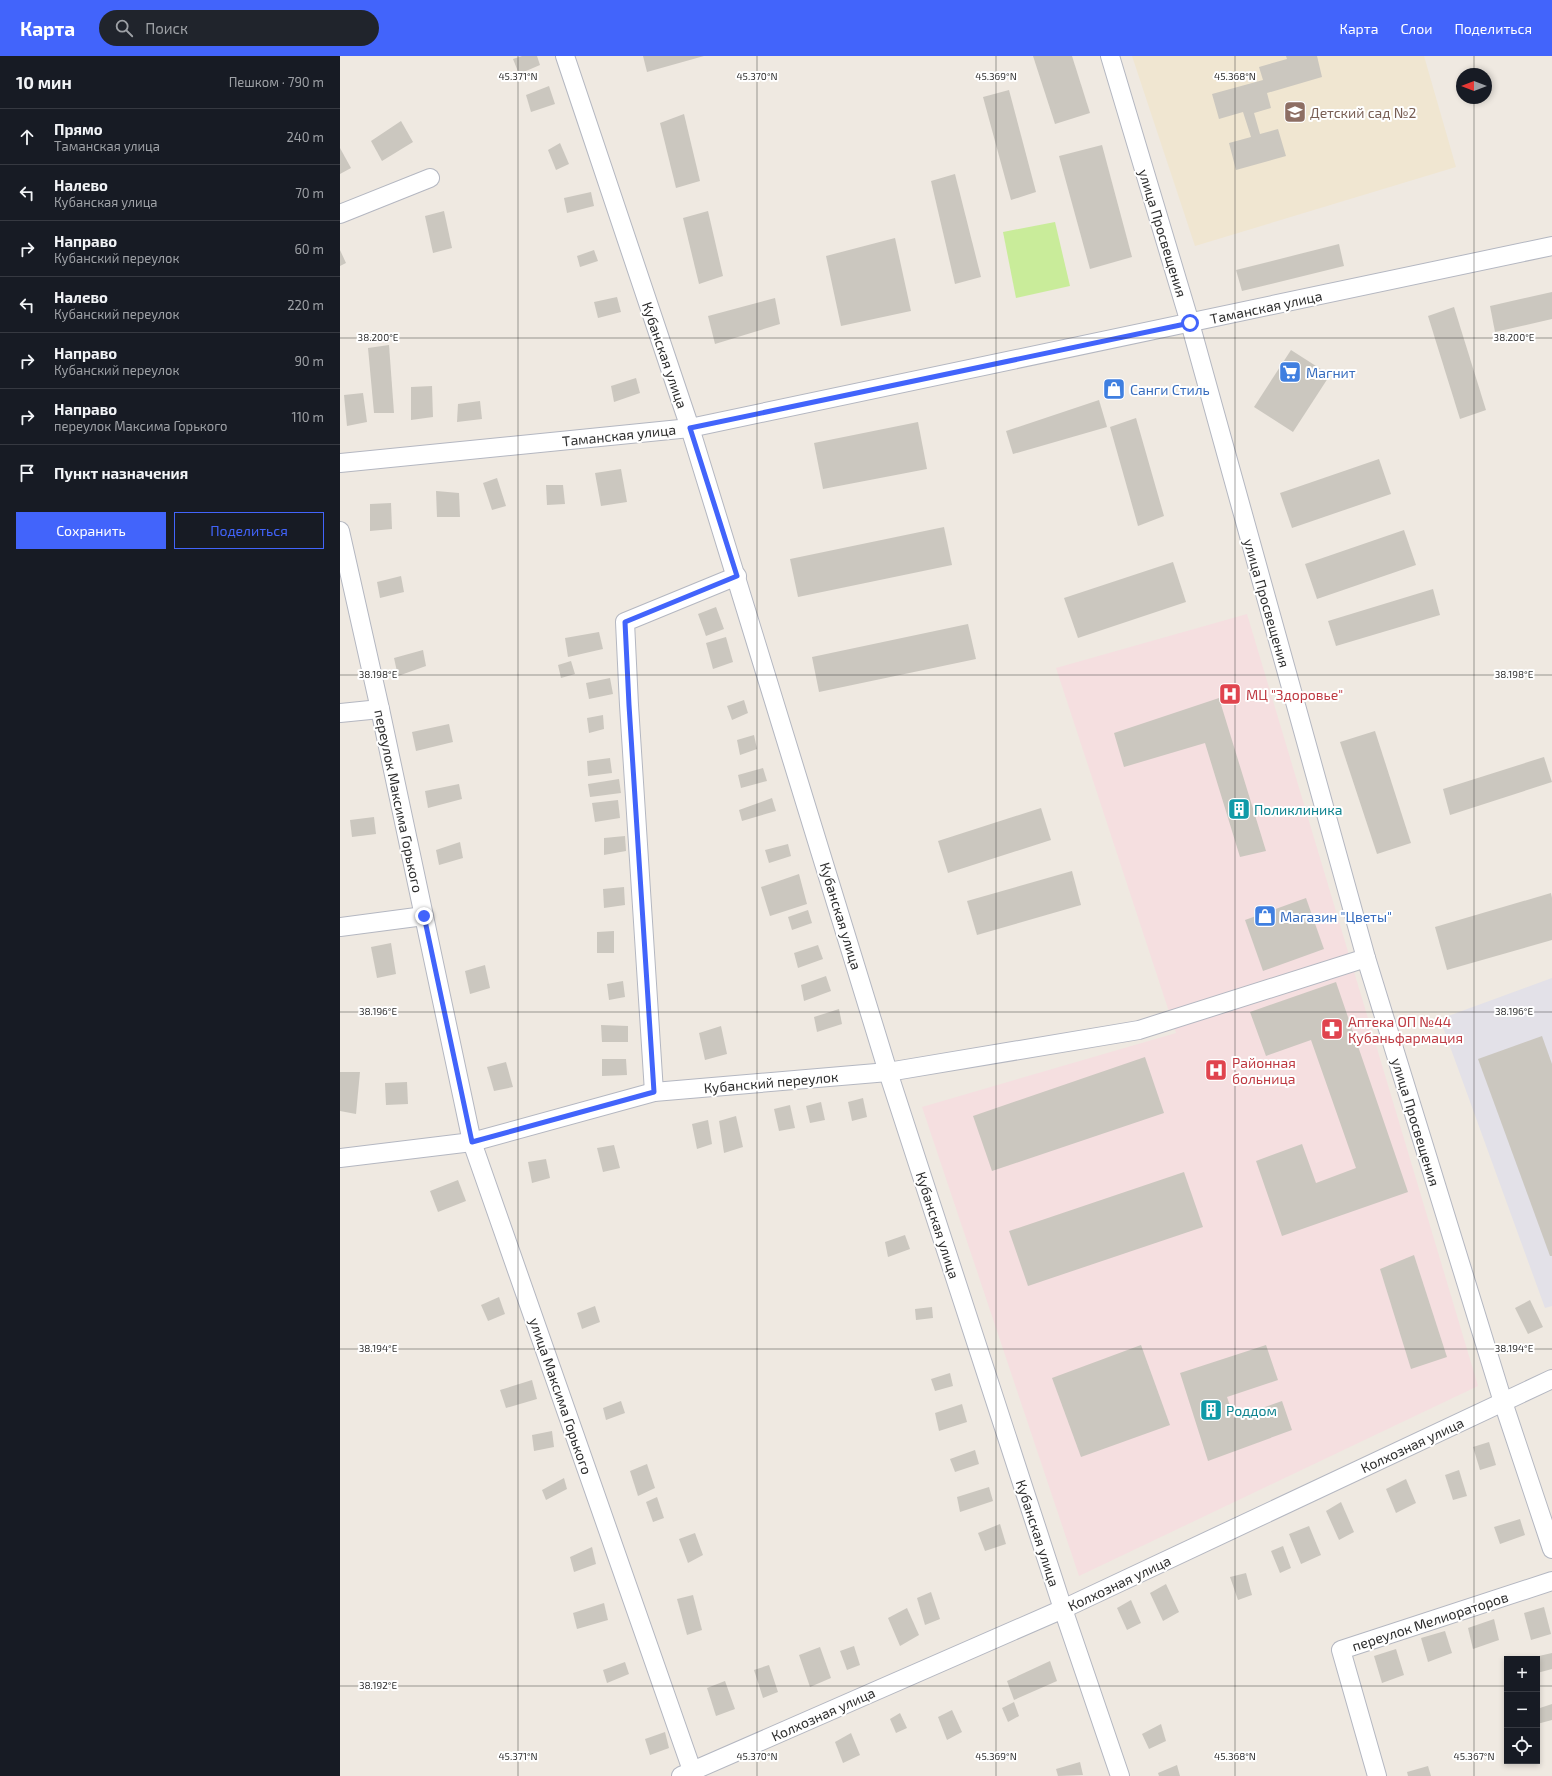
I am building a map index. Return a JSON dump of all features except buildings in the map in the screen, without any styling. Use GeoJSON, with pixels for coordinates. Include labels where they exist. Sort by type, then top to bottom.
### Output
{"type":"FeatureCollection","features":[{"type":"Feature","properties":{"kind":"street","name":"Кубанская улица"},"geometry":{"type":"LineString","coordinates":[[564,56],[690,428],[737,576],[888,1072],[1063,1609],[1120,1776]]}},
{"type":"Feature","properties":{"kind":"street","name":"улица Просвещения"},"geometry":{"type":"LineString","coordinates":[[1110,56],[1190,323],[1366,958],[1502,1402],[1552,1549]]}},
{"type":"Feature","properties":{"kind":"street"},"geometry":{"type":"LineString","coordinates":[[340,214],[430,178]]}},
{"type":"Feature","properties":{"kind":"street","name":"Таманская улица"},"geometry":{"type":"LineString","coordinates":[[340,463],[690,428],[1552,246]]}},
{"type":"Feature","properties":{"kind":"street","name":"переулок Максима Горького"},"geometry":{"type":"LineString","coordinates":[[340,531],[380,709],[472,1142]]}},
{"type":"Feature","properties":{"kind":"street"},"geometry":{"type":"LineString","coordinates":[[654,1092],[625,622],[737,576]]}},
{"type":"Feature","properties":{"kind":"street"},"geometry":{"type":"LineString","coordinates":[[340,713],[380,709]]}},
{"type":"Feature","properties":{"kind":"street"},"geometry":{"type":"LineString","coordinates":[[340,926],[424,916]]}},
{"type":"Feature","properties":{"kind":"street","name":"Кубанский переулок"},"geometry":{"type":"LineString","coordinates":[[472,1142],[654,1092],[888,1072],[1139,1030],[1366,958]]}},
{"type":"Feature","properties":{"kind":"street"},"geometry":{"type":"LineString","coordinates":[[340,1158],[472,1142]]}},
{"type":"Feature","properties":{"kind":"street","name":"улица Максима Горького"},"geometry":{"type":"LineString","coordinates":[[472,1142],[689,1775]]}},
{"type":"Feature","properties":{"kind":"street","name":"Колхозная улица"},"geometry":{"type":"LineString","coordinates":[[689,1775],[1063,1609],[1552,1379]]}},
{"type":"Feature","properties":{"kind":"street","name":"переулок Мелиораторов"},"geometry":{"type":"LineString","coordinates":[[1377,1776],[1341,1650],[1552,1581]]}},
{"type":"Feature","properties":{"kind":"shaded area","name":"Детский сад №2"},"geometry":{"type":"Polygon","coordinates":[[[1132,56],[1424,56],[1456,167],[1195,246],[1132,56]]]}},
{"type":"Feature","properties":{"kind":"shaded area","name":"Районная больница"},"geometry":{"type":"Polygon","coordinates":[[[1247,614],[1478,1386],[1079,1576],[922,1107],[1176,1033],[1056,668],[1247,614]]]}},
{"type":"Feature","properties":{"kind":"shaded area"},"geometry":{"type":"Polygon","coordinates":[[[1552,978],[1552,1306],[1545,1308],[1440,1019],[1552,978]]]}},
{"type":"Feature","properties":{"kind":"green space"},"geometry":{"type":"Polygon","coordinates":[[[1055,222],[1070,286],[1016,298],[1003,232],[1055,222]]]}},
{"type":"Feature","properties":{"kind":"place","name":"Детский сад №2"},"geometry":{"type":"Point","coordinates":[1295,112]}},
{"type":"Feature","properties":{"kind":"place","name":"Магнит"},"geometry":{"type":"Point","coordinates":[1290,372]}},
{"type":"Feature","properties":{"kind":"place","name":"Санги Стиль"},"geometry":{"type":"Point","coordinates":[1114,389]}},
{"type":"Feature","properties":{"kind":"place","name":"МЦ \"Здоровье\""},"geometry":{"type":"Point","coordinates":[1230,694]}},
{"type":"Feature","properties":{"kind":"place","name":"Поликлиника"},"geometry":{"type":"Point","coordinates":[1239,809]}},
{"type":"Feature","properties":{"kind":"place","name":"Магазин \"Цветы\""},"geometry":{"type":"Point","coordinates":[1265,916]}},
{"type":"Feature","properties":{"kind":"place","name":"Аптека ОП №44 Кубаньфармация"},"geometry":{"type":"Point","coordinates":[1332,1029]}},
{"type":"Feature","properties":{"kind":"place","name":"Районная больница"},"geometry":{"type":"Point","coordinates":[1216,1070]}},
{"type":"Feature","properties":{"kind":"place","name":"Роддом"},"geometry":{"type":"Point","coordinates":[1211,1410]}},
{"type":"Feature","properties":{"kind":"route"},"geometry":{"type":"LineString","coordinates":[[424,916],[472,1142],[654,1092],[625,622],[737,576],[690,428],[1190,323]]}}]}
